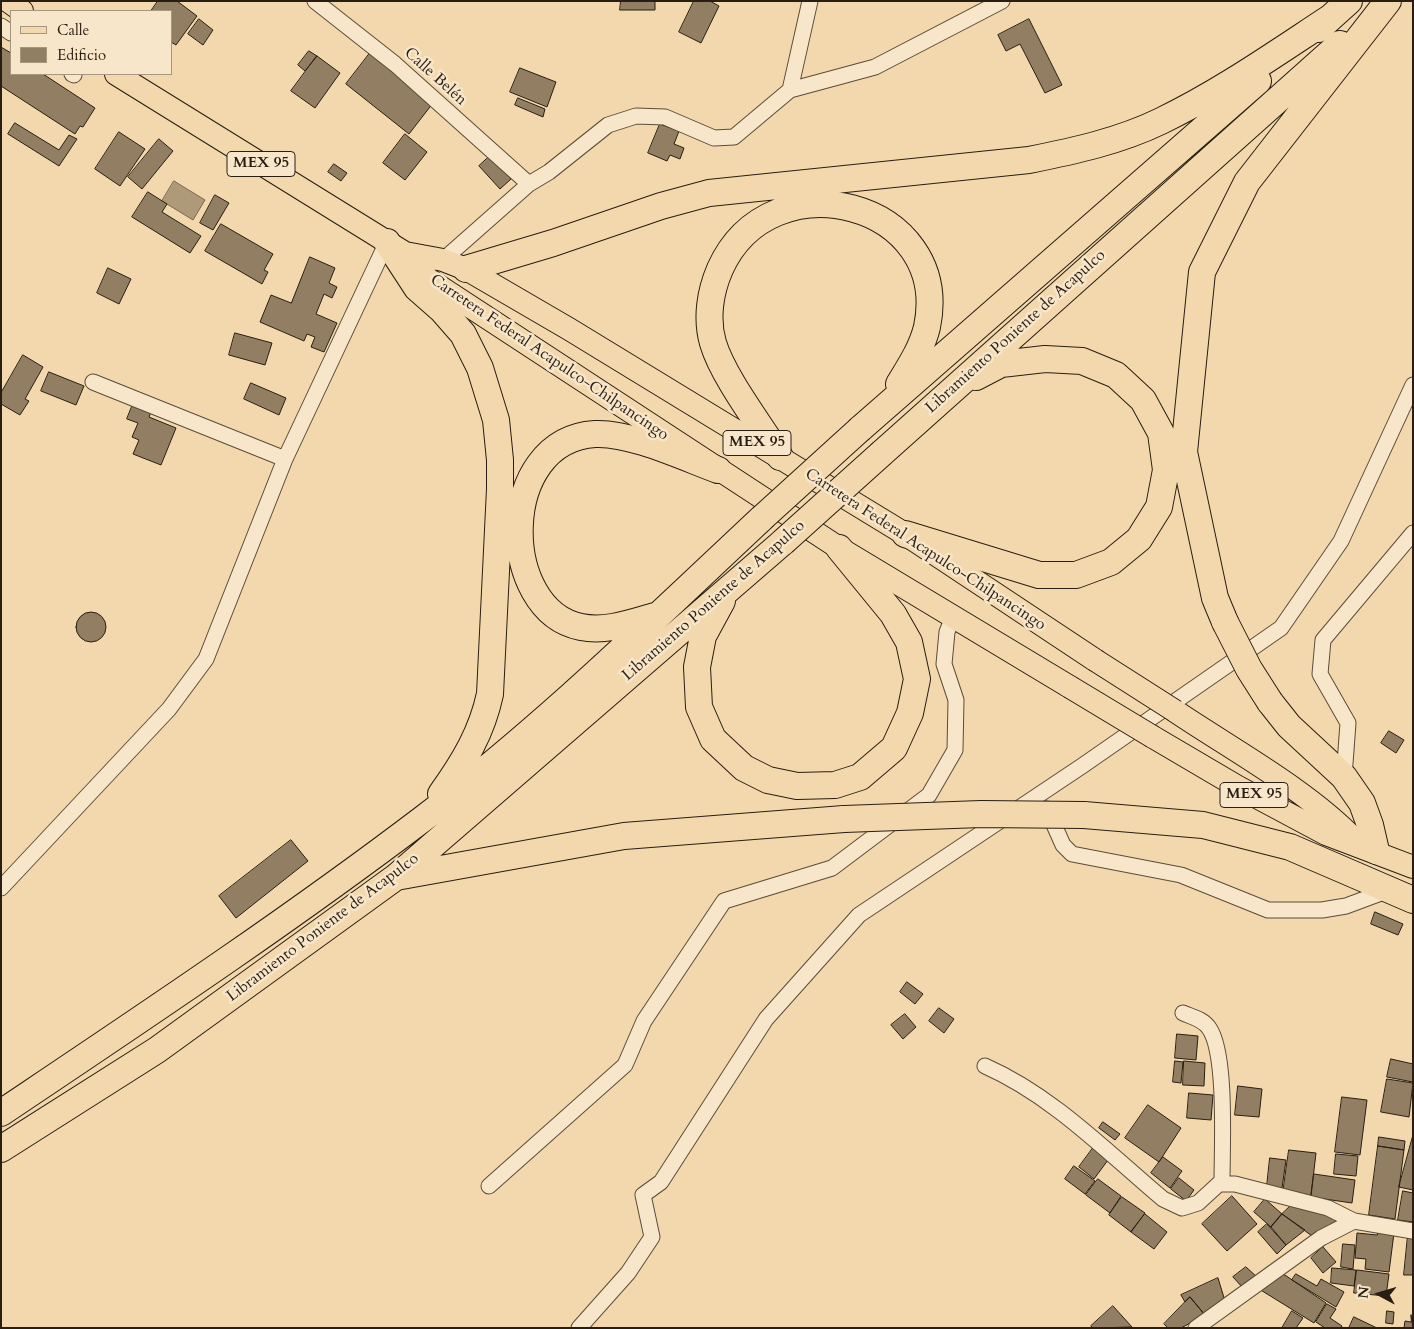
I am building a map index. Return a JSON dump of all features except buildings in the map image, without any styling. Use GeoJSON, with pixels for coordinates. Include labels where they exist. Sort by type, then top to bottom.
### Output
{"type":"FeatureCollection","features":[{"type":"Feature","properties":{"kind":"highway","name":"Libramiento Poniente de Acapulco"},"geometry":{"type":"LineString","coordinates":[[1,1149],[157,1050],[396,877],[783,542],[949,391],[1387,1]]}},
{"type":"Feature","properties":{"kind":"highway"},"geometry":{"type":"LineString","coordinates":[[1367,848],[1370,825],[1362,803],[1344,777],[1289,726],[1270,702],[1249,669],[1225,622],[1215,598],[1184,452],[1202,272],[1247,182],[1387,1]]}},
{"type":"Feature","properties":{"kind":"highway","name":"Libramiento Poniente de Acapulco"},"geometry":{"type":"LineString","coordinates":[[1,1113],[142,1018],[424,818],[523,738],[884,407],[1340,10]]}},
{"type":"Feature","properties":{"kind":"highway"},"geometry":{"type":"LineString","coordinates":[[454,264],[552,244],[661,206],[709,193],[990,165],[1078,149],[1120,137],[1160,122],[1230,84],[1340,10]]}},
{"type":"Feature","properties":{"kind":"highway"},"geometry":{"type":"LineString","coordinates":[[780,457],[721,362],[713,343],[710,321],[711,299],[723,262],[745,234],[777,213],[812,204],[857,208],[885,222],[899,234],[918,259],[927,290],[927,325],[916,356],[884,407]]}},
{"type":"Feature","properties":{"kind":"highway"},"geometry":{"type":"LineString","coordinates":[[396,248],[417,288],[454,322],[471,348],[491,401],[500,460],[493,658],[488,703],[474,743],[424,818]]}},
{"type":"Feature","properties":{"kind":"highway"},"geometry":{"type":"LineString","coordinates":[[905,534],[1038,575],[1076,575],[1111,562],[1139,539],[1159,507],[1166,470],[1161,433],[1144,400],[1116,375],[1082,361],[1045,358],[1001,364],[949,391]]}},
{"type":"Feature","properties":{"kind":"highway"},"geometry":{"type":"LineString","coordinates":[[660,614],[623,626],[591,629],[566,622],[543,605],[529,583],[522,557],[521,516],[527,483],[536,466],[555,446],[574,438],[595,434],[626,438],[718,470]]}},
{"type":"Feature","properties":{"kind":"highway"},"geometry":{"type":"LineString","coordinates":[[730,587],[703,636],[697,667],[699,707],[713,739],[744,768],[768,780],[797,786],[834,785],[860,777],[894,748],[910,713],[916,679],[909,642],[893,614],[839,548]]}},
{"type":"Feature","properties":{"kind":"highway"},"geometry":{"type":"LineString","coordinates":[[396,877],[624,836],[844,819],[982,814],[1084,815],[1202,825],[1290,847],[1413,900]]}},
{"type":"Feature","properties":{"kind":"main road"},"geometry":{"type":"LineString","coordinates":[[8,1],[21,10]]}},
{"type":"Feature","properties":{"kind":"main road","name":"MEX 95"},"geometry":{"type":"LineString","coordinates":[[118,75],[396,248]]}},
{"type":"Feature","properties":{"kind":"main road","name":"Carretera Federal Acapulco-Chilpancingo"},"geometry":{"type":"LineString","coordinates":[[396,248],[454,264],[570,329],[905,534],[1295,791],[1338,823],[1367,848]]}},
{"type":"Feature","properties":{"kind":"main road","name":"Carretera Federal Acapulco-Chilpancingo"},"geometry":{"type":"LineString","coordinates":[[396,248],[428,279],[839,548],[1153,737],[1309,825],[1326,834],[1413,867]]}},
{"type":"Feature","properties":{"kind":"street","name":"Calle Belén"},"geometry":{"type":"LineString","coordinates":[[315,1],[395,64],[529,184]]}},
{"type":"Feature","properties":{"kind":"street"},"geometry":{"type":"LineString","coordinates":[[790,90],[810,1]]}},
{"type":"Feature","properties":{"kind":"street"},"geometry":{"type":"LineString","coordinates":[[454,264],[529,184],[549,172],[608,125],[636,116],[665,117],[714,138],[734,137],[790,90],[875,67],[1002,1]]}},
{"type":"Feature","properties":{"kind":"street"},"geometry":{"type":"LineString","coordinates":[[1,888],[169,710],[206,659],[285,459],[396,248]]}},
{"type":"Feature","properties":{"kind":"street"},"geometry":{"type":"LineString","coordinates":[[93,382],[285,459]]}},
{"type":"Feature","properties":{"kind":"street"},"geometry":{"type":"LineString","coordinates":[[579,1328],[628,1273],[652,1237],[643,1195],[662,1182],[766,1019],[859,915],[1042,793],[1281,628],[1341,541],[1413,385]]}},
{"type":"Feature","properties":{"kind":"street"},"geometry":{"type":"LineString","coordinates":[[1344,777],[1348,723],[1320,674],[1324,640],[1413,533]]}},
{"type":"Feature","properties":{"kind":"street"},"geometry":{"type":"LineString","coordinates":[[489,1186],[625,1066],[644,1021],[724,901],[832,868],[929,795],[955,750],[956,700],[944,664],[947,632],[953,616]]}},
{"type":"Feature","properties":{"kind":"street"},"geometry":{"type":"LineString","coordinates":[[1042,793],[1053,825],[1063,845],[1072,854],[1181,875],[1268,910],[1322,910],[1346,906],[1389,890]]}},
{"type":"Feature","properties":{"kind":"street"},"geometry":{"type":"LineString","coordinates":[[986,1066],[1012,1078],[1056,1108],[1163,1199],[1182,1208],[1198,1203],[1222,1181],[1220,1075],[1215,1038],[1201,1020],[1183,1013]]}},
{"type":"Feature","properties":{"kind":"street"},"geometry":{"type":"LineString","coordinates":[[1222,1181],[1224,1184],[1235,1184],[1328,1208],[1354,1222],[1413,1231]]}},
{"type":"Feature","properties":{"kind":"street"},"geometry":{"type":"LineString","coordinates":[[1196,1328],[1321,1238],[1354,1222]]}},
{"type":"Feature","properties":{"kind":"shaded area"},"geometry":{"type":"Polygon","coordinates":[[[174,181],[205,200],[193,220],[162,201],[174,181]]]}}]}
